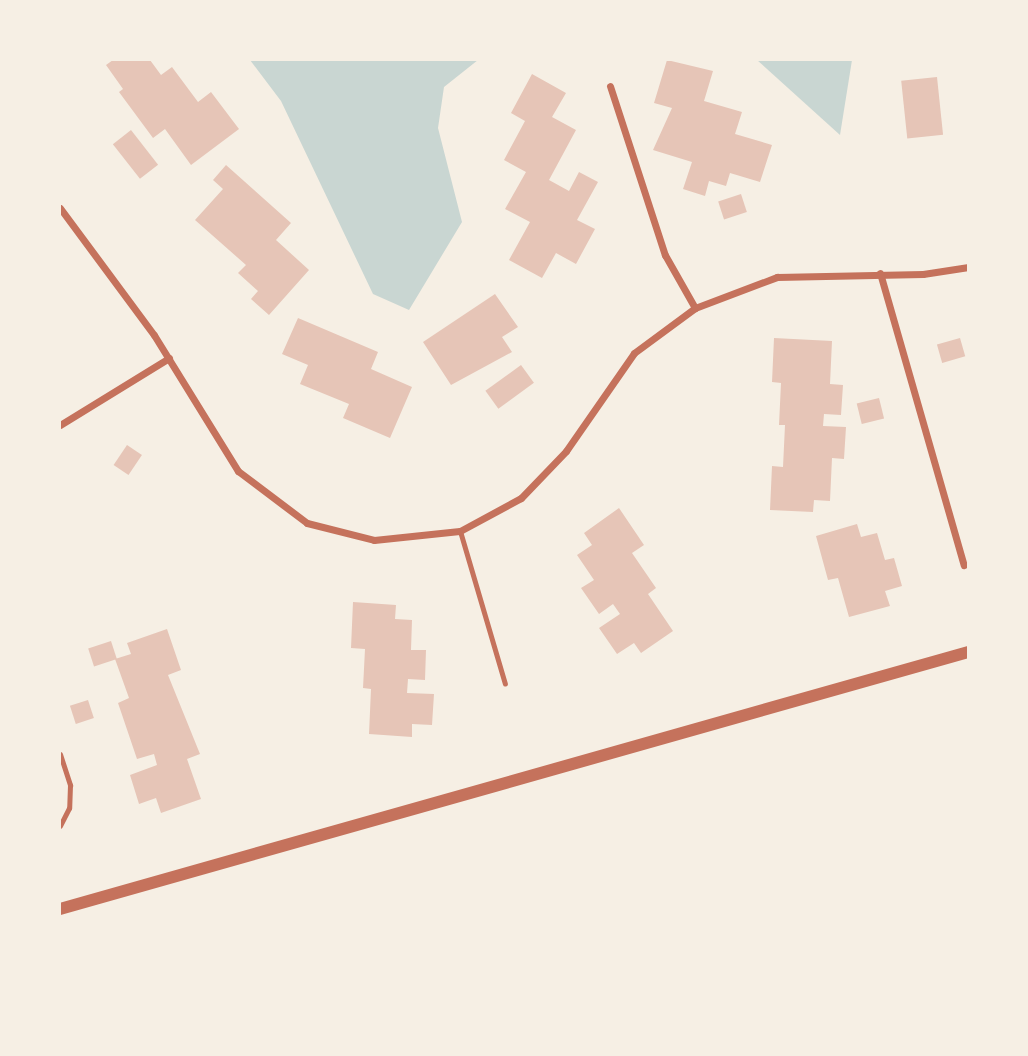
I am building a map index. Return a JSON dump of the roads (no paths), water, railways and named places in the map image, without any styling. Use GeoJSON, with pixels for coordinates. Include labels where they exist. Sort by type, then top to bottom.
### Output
{"type":"FeatureCollection","features":[{"type":"Feature","properties":{"kind":"street"},"geometry":{"type":"LineString","coordinates":[[610,86],[665,255],[695,308]]}},
{"type":"Feature","properties":{"kind":"street"},"geometry":{"type":"LineString","coordinates":[[60,208],[169,358],[217,443],[277,506],[307,523],[374,540],[460,531],[492,517],[544,478],[634,353],[695,308],[777,277],[968,267]]}},
{"type":"Feature","properties":{"kind":"street"},"geometry":{"type":"LineString","coordinates":[[880,273],[964,565]]}},
{"type":"Feature","properties":{"kind":"street"},"geometry":{"type":"LineString","coordinates":[[60,425],[169,358]]}},
{"type":"Feature","properties":{"kind":"street"},"geometry":{"type":"LineString","coordinates":[[60,909],[968,652]]}},
{"type":"Feature","properties":{"kind":"lane"},"geometry":{"type":"LineString","coordinates":[[460,531],[505,684]]}},
{"type":"Feature","properties":{"kind":"lane"},"geometry":{"type":"LineString","coordinates":[[60,754],[70,785],[69,808],[60,826]]}}]}
